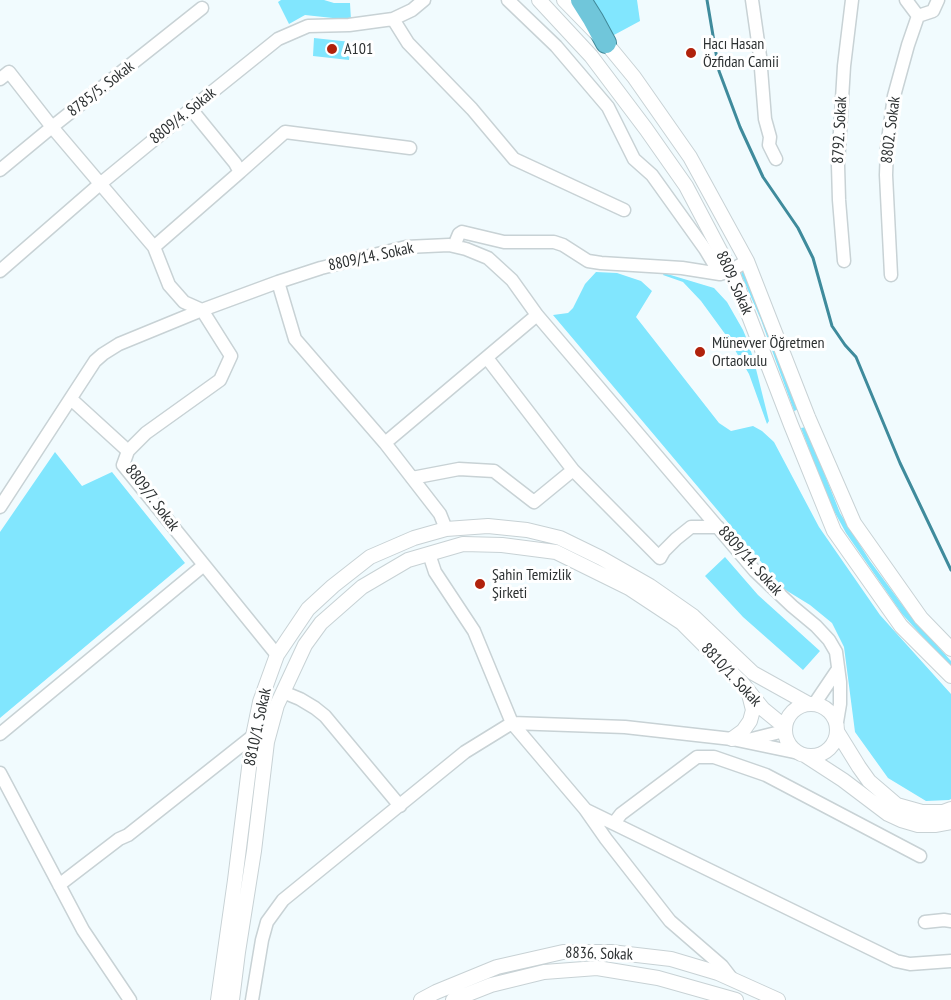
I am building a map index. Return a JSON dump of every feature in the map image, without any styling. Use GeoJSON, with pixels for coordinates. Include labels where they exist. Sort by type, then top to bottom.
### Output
{"type":"FeatureCollection","features":[{"type":"Feature","properties":{"kind":"highway"},"geometry":{"type":"LineString","coordinates":[[581,0],[606,43]]}},
{"type":"Feature","properties":{"kind":"street"},"geometry":{"type":"LineString","coordinates":[[424,0],[412,10],[393,19],[408,43],[472,109],[514,159],[624,210]]}},
{"type":"Feature","properties":{"kind":"street"},"geometry":{"type":"LineString","coordinates":[[508,0],[556,46],[608,107],[634,159],[652,175],[705,249],[725,272]]}},
{"type":"Feature","properties":{"kind":"street","name":"8809. Sokak"},"geometry":{"type":"LineString","coordinates":[[539,0],[591,56],[686,186],[725,272],[834,531],[901,626],[951,676]]}},
{"type":"Feature","properties":{"kind":"street","name":"8809. Sokak"},"geometry":{"type":"LineString","coordinates":[[564,0],[606,43],[634,77],[690,157],[747,261],[808,417],[854,523],[921,618],[951,648]]}},
{"type":"Feature","properties":{"kind":"street"},"geometry":{"type":"LineString","coordinates":[[752,0],[760,56],[765,119],[770,137],[769,145],[776,159]]}},
{"type":"Feature","properties":{"kind":"street","name":"8792. Sokak"},"geometry":{"type":"LineString","coordinates":[[844,261],[838,165],[844,66],[852,0]]}},
{"type":"Feature","properties":{"kind":"street"},"geometry":{"type":"LineString","coordinates":[[906,0],[918,16],[933,11],[938,0]]}},
{"type":"Feature","properties":{"kind":"street","name":"8785/5. Sokak"},"geometry":{"type":"LineString","coordinates":[[0,170],[202,8]]}},
{"type":"Feature","properties":{"kind":"street","name":"8802. Sokak"},"geometry":{"type":"LineString","coordinates":[[891,275],[886,187],[887,147],[894,96],[918,16]]}},
{"type":"Feature","properties":{"kind":"street","name":"8809/4. Sokak"},"geometry":{"type":"LineString","coordinates":[[0,271],[100,184],[278,39],[308,26],[349,25],[393,19]]}},
{"type":"Feature","properties":{"kind":"street"},"geometry":{"type":"LineString","coordinates":[[0,79],[9,72],[52,127],[154,247],[170,285],[184,302],[202,309]]}},
{"type":"Feature","properties":{"kind":"street"},"geometry":{"type":"LineString","coordinates":[[191,109],[240,171]]}},
{"type":"Feature","properties":{"kind":"street"},"geometry":{"type":"LineString","coordinates":[[154,247],[285,132],[410,148]]}},
{"type":"Feature","properties":{"kind":"street"},"geometry":{"type":"LineString","coordinates":[[454,246],[462,232],[504,243],[554,242],[588,261],[595,262],[725,272],[747,261]]}},
{"type":"Feature","properties":{"kind":"street","name":"8809/14. Sokak"},"geometry":{"type":"LineString","coordinates":[[0,507],[95,361],[119,344],[202,309],[321,268],[406,247],[449,245],[466,249],[488,258],[512,280],[537,315],[755,571],[829,640],[836,652],[838,669],[840,704],[837,727]]}},
{"type":"Feature","properties":{"kind":"street"},"geometry":{"type":"LineString","coordinates":[[278,282],[295,339],[385,443],[440,514],[446,529]]}},
{"type":"Feature","properties":{"kind":"street","name":"8809/7. Sokak"},"geometry":{"type":"LineString","coordinates":[[202,309],[231,356],[220,380],[146,433],[128,451],[123,465],[277,654]]}},
{"type":"Feature","properties":{"kind":"street"},"geometry":{"type":"LineString","coordinates":[[385,443],[537,315]]}},
{"type":"Feature","properties":{"kind":"street"},"geometry":{"type":"LineString","coordinates":[[487,358],[573,470],[660,558],[676,538],[691,527],[718,527]]}},
{"type":"Feature","properties":{"kind":"street"},"geometry":{"type":"LineString","coordinates":[[71,399],[128,451]]}},
{"type":"Feature","properties":{"kind":"street"},"geometry":{"type":"LineString","coordinates":[[412,478],[459,469],[494,471],[534,502],[573,470]]}},
{"type":"Feature","properties":{"kind":"street","name":"8810/1. Sokak"},"geometry":{"type":"LineString","coordinates":[[218,1000],[253,736],[260,702],[277,654],[308,609],[370,557],[414,538],[446,529],[488,526],[527,530],[560,538],[650,586],[693,616],[753,674],[811,703]]}},
{"type":"Feature","properties":{"kind":"street","name":"8810/1. Sokak"},"geometry":{"type":"LineString","coordinates":[[232,1000],[267,742],[277,705],[304,645],[321,623],[362,586],[408,560],[463,544],[502,545],[556,552],[629,588],[682,623],[763,709],[785,729]]}},
{"type":"Feature","properties":{"kind":"street"},"geometry":{"type":"LineString","coordinates":[[429,554],[435,572],[474,631],[512,723],[585,809],[670,921],[722,966],[732,979]]}},
{"type":"Feature","properties":{"kind":"street"},"geometry":{"type":"LineString","coordinates":[[0,734],[204,565]]}},
{"type":"Feature","properties":{"kind":"street"},"geometry":{"type":"LineString","coordinates":[[838,669],[811,703],[794,709],[786,720],[785,729],[790,746],[843,780],[888,814],[918,825],[951,822]]}},
{"type":"Feature","properties":{"kind":"street"},"geometry":{"type":"LineString","coordinates":[[738,740],[750,721],[753,710],[747,690]]}},
{"type":"Feature","properties":{"kind":"street"},"geometry":{"type":"LineString","coordinates":[[283,692],[300,699],[325,716],[400,806]]}},
{"type":"Feature","properties":{"kind":"street"},"geometry":{"type":"LineString","coordinates":[[811,703],[826,707],[834,716],[837,727],[859,767],[869,780],[897,805],[922,812],[951,810]]}},
{"type":"Feature","properties":{"kind":"street"},"geometry":{"type":"LineString","coordinates":[[252,1000],[267,922],[283,900],[465,752],[512,723],[625,727],[738,740],[803,754],[820,754],[827,751],[832,746],[837,727]]}},
{"type":"Feature","properties":{"kind":"street"},"geometry":{"type":"LineString","coordinates":[[738,740],[785,729]]}},
{"type":"Feature","properties":{"kind":"street"},"geometry":{"type":"LineString","coordinates":[[59,885],[119,839],[128,835],[253,736]]}},
{"type":"Feature","properties":{"kind":"street"},"geometry":{"type":"LineString","coordinates":[[614,823],[621,814],[697,757],[714,757],[766,775],[920,856]]}},
{"type":"Feature","properties":{"kind":"street"},"geometry":{"type":"LineString","coordinates":[[0,773],[83,930],[130,1000]]}},
{"type":"Feature","properties":{"kind":"street"},"geometry":{"type":"LineString","coordinates":[[585,809],[896,961],[910,964],[951,961]]}},
{"type":"Feature","properties":{"kind":"street"},"geometry":{"type":"LineString","coordinates":[[925,922],[951,921]]}},
{"type":"Feature","properties":{"kind":"street","name":"8836. Sokak"},"geometry":{"type":"LineString","coordinates":[[421,1000],[497,967],[563,952],[611,952],[671,959],[718,973],[778,1000]]}},
{"type":"Feature","properties":{"kind":"street"},"geometry":{"type":"LineString","coordinates":[[453,1000],[491,985],[544,972],[597,968],[658,978],[736,1000]]}},
{"type":"Feature","properties":{"kind":"shaded area"},"geometry":{"type":"Polygon","coordinates":[[[281,0],[324,0],[334,3],[350,3],[351,20],[305,15],[289,24],[278,2],[281,0]]]}},
{"type":"Feature","properties":{"kind":"shaded area"},"geometry":{"type":"Polygon","coordinates":[[[592,0],[637,0],[640,21],[614,35],[608,29],[592,0]]]}},
{"type":"Feature","properties":{"kind":"shaded area","name":"A101"},"geometry":{"type":"Polygon","coordinates":[[[314,38],[351,42],[349,60],[313,56],[314,38]]]}},
{"type":"Feature","properties":{"kind":"shaded area"},"geometry":{"type":"Polygon","coordinates":[[[743,271],[752,288],[799,409],[794,411],[761,320],[741,274],[743,271]]]}},
{"type":"Feature","properties":{"kind":"shaded area"},"geometry":{"type":"Polygon","coordinates":[[[596,272],[617,273],[641,281],[652,291],[636,317],[719,423],[731,431],[753,426],[774,442],[819,527],[880,615],[951,694],[951,799],[926,801],[888,778],[855,732],[844,647],[832,623],[810,605],[784,589],[553,315],[568,313],[573,308],[585,284],[596,272]]]}},
{"type":"Feature","properties":{"kind":"shaded area"},"geometry":{"type":"Polygon","coordinates":[[[664,273],[714,288],[727,302],[748,342],[769,421],[767,424],[749,374],[728,338],[701,301],[683,282],[663,275],[664,273]]]}},
{"type":"Feature","properties":{"kind":"shaded area"},"geometry":{"type":"Polygon","coordinates":[[[806,427],[840,513],[870,561],[909,614],[951,661],[951,668],[902,614],[846,533],[828,500],[801,428],[806,427]]]}},
{"type":"Feature","properties":{"kind":"shaded area"},"geometry":{"type":"Polygon","coordinates":[[[55,452],[82,486],[112,472],[185,563],[0,718],[0,532],[55,452]]]}},
{"type":"Feature","properties":{"kind":"shaded area"},"geometry":{"type":"Polygon","coordinates":[[[725,557],[758,595],[820,651],[803,670],[743,617],[705,576],[725,557]]]}},
{"type":"Feature","properties":{"kind":"waterway"},"geometry":{"type":"LineString","coordinates":[[707,0],[719,71],[740,127],[763,177],[798,228],[813,258],[832,326],[856,357],[900,463],[951,570]]}},
{"type":"Feature","properties":{"kind":"place","name":"A101"},"geometry":{"type":"Point","coordinates":[332,49]}},
{"type":"Feature","properties":{"kind":"place","name":"Hacı Hasan Özfidan Camii"},"geometry":{"type":"Point","coordinates":[691,53]}},
{"type":"Feature","properties":{"kind":"place","name":"Münevver Öğretmen Ortaokulu"},"geometry":{"type":"Point","coordinates":[700,352]}},
{"type":"Feature","properties":{"kind":"place","name":"Şahin Temizlik Şirketi"},"geometry":{"type":"Point","coordinates":[480,584]}}]}
